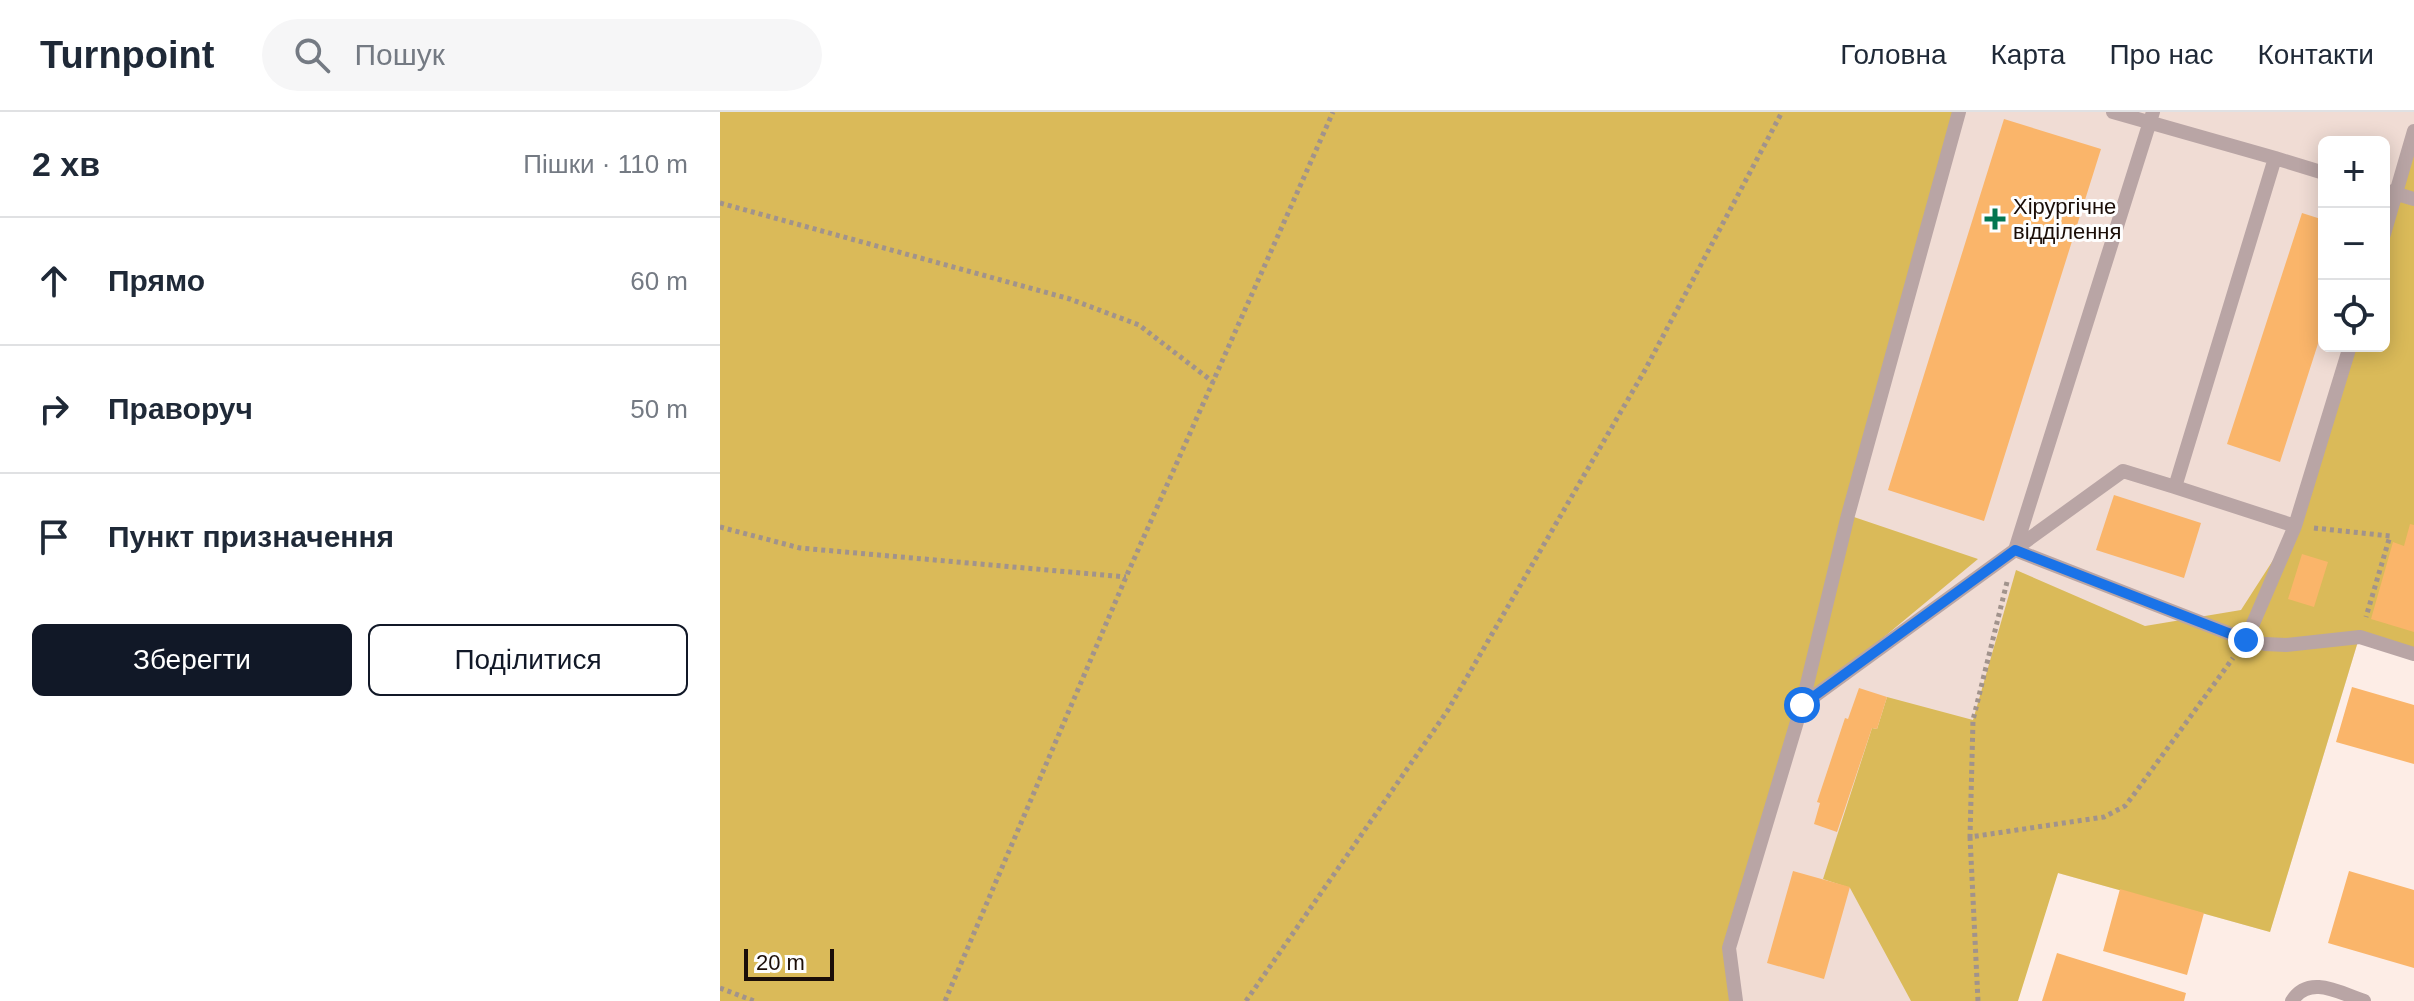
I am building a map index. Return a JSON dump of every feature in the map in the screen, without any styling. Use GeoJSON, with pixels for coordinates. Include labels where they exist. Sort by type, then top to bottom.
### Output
{"type":"FeatureCollection","features":[{"type":"Feature","properties":{"kind":"lane"},"geometry":{"type":"LineString","coordinates":[[1741,1000],[1729,948],[1802,705],[1848,515],[1959,112]]}},
{"type":"Feature","properties":{"kind":"lane"},"geometry":{"type":"LineString","coordinates":[[2113,112],[2151,117],[2318,171]]}},
{"type":"Feature","properties":{"kind":"lane"},"geometry":{"type":"LineString","coordinates":[[2015,550],[2151,117]]}},
{"type":"Feature","properties":{"kind":"lane"},"geometry":{"type":"LineString","coordinates":[[2414,131],[2390,192],[2414,199]]}},
{"type":"Feature","properties":{"kind":"lane"},"geometry":{"type":"LineString","coordinates":[[2175,487],[2275,158]]}},
{"type":"Feature","properties":{"kind":"lane"},"geometry":{"type":"LineString","coordinates":[[2246,640],[2295,526],[2348,352]]}},
{"type":"Feature","properties":{"kind":"lane"},"geometry":{"type":"LineString","coordinates":[[1802,705],[2123,471],[2295,526]]}},
{"type":"Feature","properties":{"kind":"lane"},"geometry":{"type":"LineString","coordinates":[[2015,550],[2246,640],[2286,645],[2360,637],[2414,654]]}},
{"type":"Feature","properties":{"kind":"lane"},"geometry":{"type":"LineString","coordinates":[[2292,1001],[2301,990],[2310,986],[2364,1001]]}},
{"type":"Feature","properties":{"kind":"path"},"geometry":{"type":"LineString","coordinates":[[945,1001],[1126,577],[1333,112]]}},
{"type":"Feature","properties":{"kind":"path"},"geometry":{"type":"LineString","coordinates":[[1246,1001],[1448,710],[1645,370],[1782,112]]}},
{"type":"Feature","properties":{"kind":"path"},"geometry":{"type":"LineString","coordinates":[[720,203],[1070,299],[1139,325],[1213,382]]}},
{"type":"Feature","properties":{"kind":"path"},"geometry":{"type":"LineString","coordinates":[[2295,526],[2390,536],[2360,637]]}},
{"type":"Feature","properties":{"kind":"path"},"geometry":{"type":"LineString","coordinates":[[720,527],[800,548],[1126,577]]}},
{"type":"Feature","properties":{"kind":"path"},"geometry":{"type":"LineString","coordinates":[[1978,1001],[1970,837],[1973,720],[2015,550]]}},
{"type":"Feature","properties":{"kind":"path"},"geometry":{"type":"LineString","coordinates":[[1970,837],[2104,817],[2125,806],[2246,640]]}},
{"type":"Feature","properties":{"kind":"path"},"geometry":{"type":"LineString","coordinates":[[720,988],[754,1001]]}},
{"type":"Feature","properties":{"kind":"shaded area"},"geometry":{"type":"Polygon","coordinates":[[[720,112],[1959,112],[1848,515],[1978,559],[1802,705],[1729,948],[1736,1001],[720,1001],[720,112]]]}},
{"type":"Feature","properties":{"kind":"shaded area"},"geometry":{"type":"Polygon","coordinates":[[[1959,112],[2414,112],[2414,496],[2390,536],[2270,932],[2058,873],[2014,1001],[1694,1001],[1959,112]]]}},
{"type":"Feature","properties":{"kind":"shaded area"},"geometry":{"type":"Polygon","coordinates":[[[2414,131],[2414,654],[2359,638],[2270,932],[2058,873],[2018,1001],[1911,1001],[1850,888],[1823,879],[1872,728],[1877,729],[1887,697],[1973,720],[2016,570],[2145,626],[2241,610],[2295,526],[2348,352],[2390,352],[2390,213],[2414,131]]]}},
{"type":"Feature","properties":{"kind":"building"},"geometry":{"type":"Polygon","coordinates":[[[2004,119],[2101,149],[1984,521],[1888,490],[2004,119]]]}},
{"type":"Feature","properties":{"kind":"building"},"geometry":{"type":"Polygon","coordinates":[[[2302,213],[2318,218],[2318,344],[2280,462],[2227,444],[2302,213]]]}},
{"type":"Feature","properties":{"kind":"building"},"geometry":{"type":"Polygon","coordinates":[[[2114,495],[2201,523],[2184,578],[2096,550],[2114,495]]]}},
{"type":"Feature","properties":{"kind":"building"},"geometry":{"type":"Polygon","coordinates":[[[2410,524],[2414,525],[2414,632],[2371,619],[2393,542],[2404,546],[2410,524]]]}},
{"type":"Feature","properties":{"kind":"building"},"geometry":{"type":"Polygon","coordinates":[[[2302,554],[2328,562],[2314,607],[2288,599],[2302,554]]]}},
{"type":"Feature","properties":{"kind":"building"},"geometry":{"type":"Polygon","coordinates":[[[2352,687],[2414,705],[2414,764],[2336,742],[2352,687]]]}},
{"type":"Feature","properties":{"kind":"building"},"geometry":{"type":"Polygon","coordinates":[[[1859,688],[1887,697],[1877,729],[1872,728],[1837,832],[1814,824],[1820,803],[1817,802],[1845,718],[1848,719],[1859,688]]]}},
{"type":"Feature","properties":{"kind":"building"},"geometry":{"type":"Polygon","coordinates":[[[1793,871],[1850,887],[1824,979],[1767,963],[1793,871]]]}},
{"type":"Feature","properties":{"kind":"building"},"geometry":{"type":"Polygon","coordinates":[[[2349,871],[2414,890],[2414,968],[2328,943],[2349,871]]]}},
{"type":"Feature","properties":{"kind":"building"},"geometry":{"type":"Polygon","coordinates":[[[2120,889],[2204,913],[2187,975],[2103,951],[2120,889]]]}},
{"type":"Feature","properties":{"kind":"building"},"geometry":{"type":"Polygon","coordinates":[[[2057,953],[2186,993],[2184,1001],[2042,1001],[2057,953]]]}},
{"type":"Feature","properties":{"kind":"place","name":"Хірургічне відділення"},"geometry":{"type":"Point","coordinates":[1995,219]}},
{"type":"Feature","properties":{"kind":"route"},"geometry":{"type":"LineString","coordinates":[[1802,705],[2015,550],[2246,640]]}}]}
